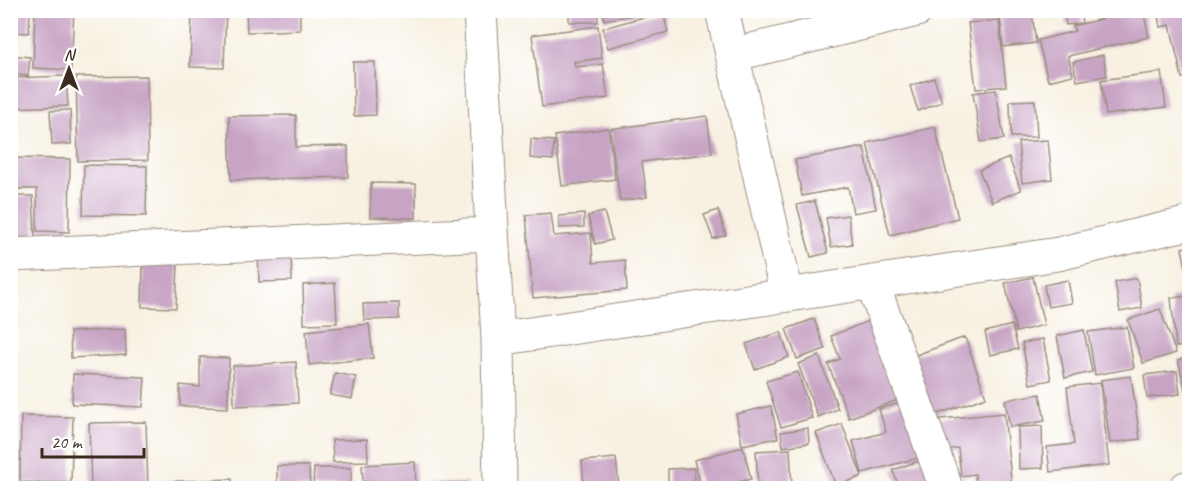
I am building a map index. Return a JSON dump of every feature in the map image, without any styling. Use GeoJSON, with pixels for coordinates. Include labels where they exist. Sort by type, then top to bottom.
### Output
{"type":"FeatureCollection","features":[{"type":"Feature","properties":{"kind":"street"},"geometry":{"type":"LineString","coordinates":[[480,10],[498,339],[500,489]]}},
{"type":"Feature","properties":{"kind":"street"},"geometry":{"type":"LineString","coordinates":[[722,10],[787,295]]}},
{"type":"Feature","properties":{"kind":"street"},"geometry":{"type":"LineString","coordinates":[[732,55],[916,10]]}},
{"type":"Feature","properties":{"kind":"street"},"geometry":{"type":"LineString","coordinates":[[498,339],[1058,254],[1190,223]]}},
{"type":"Feature","properties":{"kind":"street"},"geometry":{"type":"LineString","coordinates":[[10,255],[491,234]]}},
{"type":"Feature","properties":{"kind":"street"},"geometry":{"type":"LineString","coordinates":[[872,282],[946,489]]}},
{"type":"Feature","properties":{"kind":"building"},"geometry":{"type":"Polygon","coordinates":[[[10,10],[30,10],[29,33],[10,32],[10,10]]]}},
{"type":"Feature","properties":{"kind":"building"},"geometry":{"type":"Polygon","coordinates":[[[35,10],[74,10],[71,70],[33,68],[35,10]]]}},
{"type":"Feature","properties":{"kind":"building"},"geometry":{"type":"Polygon","coordinates":[[[192,10],[226,10],[224,68],[190,67],[192,10]]]}},
{"type":"Feature","properties":{"kind":"building"},"geometry":{"type":"Polygon","coordinates":[[[246,10],[300,10],[300,30],[247,32],[246,10]]]}},
{"type":"Feature","properties":{"kind":"building"},"geometry":{"type":"Polygon","coordinates":[[[569,10],[598,10],[598,22],[569,22],[569,10]]]}},
{"type":"Feature","properties":{"kind":"building"},"geometry":{"type":"Polygon","coordinates":[[[603,10],[646,10],[647,13],[604,20],[603,10]]]}},
{"type":"Feature","properties":{"kind":"building"},"geometry":{"type":"Polygon","coordinates":[[[1064,10],[1080,10],[1082,23],[1066,25],[1064,10]]]}},
{"type":"Feature","properties":{"kind":"building"},"geometry":{"type":"Polygon","coordinates":[[[1143,10],[1149,37],[1068,56],[1073,75],[1048,81],[1038,40],[1075,31],[1073,26],[1143,10]]]}},
{"type":"Feature","properties":{"kind":"building"},"geometry":{"type":"Polygon","coordinates":[[[1157,10],[1190,10],[1190,77],[1182,78],[1170,25],[1160,27],[1157,10]]]}},
{"type":"Feature","properties":{"kind":"building"},"geometry":{"type":"Polygon","coordinates":[[[663,12],[668,32],[608,48],[603,28],[663,12]]]}},
{"type":"Feature","properties":{"kind":"building"},"geometry":{"type":"Polygon","coordinates":[[[1032,12],[1036,43],[1003,47],[1000,16],[1032,12]]]}},
{"type":"Feature","properties":{"kind":"building"},"geometry":{"type":"Polygon","coordinates":[[[999,20],[1006,86],[976,89],[968,23],[999,20]]]}},
{"type":"Feature","properties":{"kind":"building"},"geometry":{"type":"Polygon","coordinates":[[[598,26],[602,58],[574,62],[575,67],[603,64],[608,98],[542,107],[532,35],[598,26]]]}},
{"type":"Feature","properties":{"kind":"building"},"geometry":{"type":"Polygon","coordinates":[[[10,55],[30,57],[28,76],[10,74],[10,55]]]}},
{"type":"Feature","properties":{"kind":"building"},"geometry":{"type":"Polygon","coordinates":[[[1103,55],[1107,76],[1077,81],[1073,62],[1103,55]]]}},
{"type":"Feature","properties":{"kind":"building"},"geometry":{"type":"Polygon","coordinates":[[[353,62],[375,62],[376,115],[354,116],[353,62]]]}},
{"type":"Feature","properties":{"kind":"building"},"geometry":{"type":"Polygon","coordinates":[[[1161,72],[1166,107],[1106,115],[1101,80],[1161,72]]]}},
{"type":"Feature","properties":{"kind":"building"},"geometry":{"type":"Polygon","coordinates":[[[66,76],[68,106],[10,108],[10,78],[66,76]]]}},
{"type":"Feature","properties":{"kind":"building"},"geometry":{"type":"Polygon","coordinates":[[[147,76],[148,160],[78,161],[76,77],[147,76]]]}},
{"type":"Feature","properties":{"kind":"building"},"geometry":{"type":"Polygon","coordinates":[[[934,78],[942,102],[918,111],[910,86],[934,78]]]}},
{"type":"Feature","properties":{"kind":"building"},"geometry":{"type":"Polygon","coordinates":[[[996,90],[1004,139],[981,142],[973,93],[996,90]]]}},
{"type":"Feature","properties":{"kind":"building"},"geometry":{"type":"Polygon","coordinates":[[[1035,100],[1037,137],[1011,137],[1010,101],[1035,100]]]}},
{"type":"Feature","properties":{"kind":"building"},"geometry":{"type":"Polygon","coordinates":[[[70,110],[71,144],[52,145],[50,111],[70,110]]]}},
{"type":"Feature","properties":{"kind":"building"},"geometry":{"type":"Polygon","coordinates":[[[296,115],[296,147],[348,146],[348,177],[231,180],[229,116],[296,115]]]}},
{"type":"Feature","properties":{"kind":"building"},"geometry":{"type":"Polygon","coordinates":[[[707,116],[712,153],[642,162],[647,197],[620,201],[610,129],[707,116]]]}},
{"type":"Feature","properties":{"kind":"building"},"geometry":{"type":"Polygon","coordinates":[[[935,127],[958,218],[890,235],[867,143],[935,127]]]}},
{"type":"Feature","properties":{"kind":"building"},"geometry":{"type":"Polygon","coordinates":[[[608,128],[615,179],[562,186],[555,136],[608,128]]]}},
{"type":"Feature","properties":{"kind":"building"},"geometry":{"type":"Polygon","coordinates":[[[531,139],[554,141],[553,160],[530,158],[531,139]]]}},
{"type":"Feature","properties":{"kind":"building"},"geometry":{"type":"Polygon","coordinates":[[[1048,140],[1052,179],[1022,183],[1018,142],[1048,140]]]}},
{"type":"Feature","properties":{"kind":"building"},"geometry":{"type":"Polygon","coordinates":[[[864,147],[876,209],[853,213],[848,187],[802,196],[795,160],[864,147]]]}},
{"type":"Feature","properties":{"kind":"building"},"geometry":{"type":"Polygon","coordinates":[[[10,158],[70,159],[69,232],[37,231],[37,189],[10,189],[10,158]]]}},
{"type":"Feature","properties":{"kind":"building"},"geometry":{"type":"Polygon","coordinates":[[[1009,158],[1021,190],[992,202],[979,170],[1009,158]]]}},
{"type":"Feature","properties":{"kind":"building"},"geometry":{"type":"Polygon","coordinates":[[[84,165],[147,166],[146,216],[83,215],[84,165]]]}},
{"type":"Feature","properties":{"kind":"building"},"geometry":{"type":"Polygon","coordinates":[[[371,183],[416,184],[416,218],[370,217],[371,183]]]}},
{"type":"Feature","properties":{"kind":"building"},"geometry":{"type":"Polygon","coordinates":[[[10,196],[33,196],[35,239],[10,239],[10,196]]]}},
{"type":"Feature","properties":{"kind":"building"},"geometry":{"type":"Polygon","coordinates":[[[815,201],[828,253],[811,257],[797,205],[815,201]]]}},
{"type":"Feature","properties":{"kind":"building"},"geometry":{"type":"Polygon","coordinates":[[[718,210],[726,235],[713,239],[704,215],[718,210]]]}},
{"type":"Feature","properties":{"kind":"building"},"geometry":{"type":"Polygon","coordinates":[[[604,212],[612,240],[595,244],[588,216],[604,212]]]}},
{"type":"Feature","properties":{"kind":"building"},"geometry":{"type":"Polygon","coordinates":[[[551,213],[554,236],[591,233],[593,263],[625,260],[627,290],[533,298],[526,215],[551,213]]]}},
{"type":"Feature","properties":{"kind":"building"},"geometry":{"type":"Polygon","coordinates":[[[584,214],[584,227],[559,228],[559,216],[584,214]]]}},
{"type":"Feature","properties":{"kind":"building"},"geometry":{"type":"Polygon","coordinates":[[[848,215],[852,244],[831,247],[826,218],[848,215]]]}},
{"type":"Feature","properties":{"kind":"building"},"geometry":{"type":"Polygon","coordinates":[[[1190,246],[1190,279],[1188,279],[1182,248],[1190,246]]]}},
{"type":"Feature","properties":{"kind":"building"},"geometry":{"type":"Polygon","coordinates":[[[291,252],[292,281],[259,282],[258,253],[291,252]]]}},
{"type":"Feature","properties":{"kind":"building"},"geometry":{"type":"Polygon","coordinates":[[[143,263],[178,264],[176,308],[142,307],[143,263]]]}},
{"type":"Feature","properties":{"kind":"building"},"geometry":{"type":"Polygon","coordinates":[[[1033,277],[1044,325],[1016,332],[1005,283],[1033,277]]]}},
{"type":"Feature","properties":{"kind":"building"},"geometry":{"type":"Polygon","coordinates":[[[1137,278],[1142,308],[1120,312],[1115,282],[1137,278]]]}},
{"type":"Feature","properties":{"kind":"building"},"geometry":{"type":"Polygon","coordinates":[[[1068,280],[1072,303],[1048,307],[1044,285],[1068,280]]]}},
{"type":"Feature","properties":{"kind":"building"},"geometry":{"type":"Polygon","coordinates":[[[335,283],[337,323],[304,324],[303,285],[335,283]]]}},
{"type":"Feature","properties":{"kind":"building"},"geometry":{"type":"Polygon","coordinates":[[[1190,296],[1190,346],[1176,347],[1171,298],[1190,296]]]}},
{"type":"Feature","properties":{"kind":"building"},"geometry":{"type":"Polygon","coordinates":[[[399,303],[399,319],[364,320],[363,304],[399,303]]]}},
{"type":"Feature","properties":{"kind":"building"},"geometry":{"type":"Polygon","coordinates":[[[1160,309],[1176,353],[1143,363],[1128,320],[1160,309]]]}},
{"type":"Feature","properties":{"kind":"building"},"geometry":{"type":"Polygon","coordinates":[[[876,318],[906,397],[849,418],[828,364],[840,359],[831,336],[876,318]]]}},
{"type":"Feature","properties":{"kind":"building"},"geometry":{"type":"Polygon","coordinates":[[[814,319],[825,349],[797,359],[786,329],[814,319]]]}},
{"type":"Feature","properties":{"kind":"building"},"geometry":{"type":"Polygon","coordinates":[[[369,324],[373,358],[309,365],[306,331],[369,324]]]}},
{"type":"Feature","properties":{"kind":"building"},"geometry":{"type":"Polygon","coordinates":[[[1012,325],[1018,349],[990,355],[985,332],[1012,325]]]}},
{"type":"Feature","properties":{"kind":"building"},"geometry":{"type":"Polygon","coordinates":[[[1127,327],[1134,368],[1095,375],[1088,332],[1127,327]]]}},
{"type":"Feature","properties":{"kind":"building"},"geometry":{"type":"Polygon","coordinates":[[[125,329],[126,355],[71,358],[70,332],[125,329]]]}},
{"type":"Feature","properties":{"kind":"building"},"geometry":{"type":"Polygon","coordinates":[[[1084,330],[1092,372],[1065,378],[1057,336],[1084,330]]]}},
{"type":"Feature","properties":{"kind":"building"},"geometry":{"type":"Polygon","coordinates":[[[781,332],[789,357],[755,369],[746,344],[781,332]]]}},
{"type":"Feature","properties":{"kind":"building"},"geometry":{"type":"Polygon","coordinates":[[[965,337],[986,397],[929,417],[908,358],[965,337]]]}},
{"type":"Feature","properties":{"kind":"building"},"geometry":{"type":"Polygon","coordinates":[[[1043,339],[1051,380],[1030,384],[1022,343],[1043,339]]]}},
{"type":"Feature","properties":{"kind":"building"},"geometry":{"type":"Polygon","coordinates":[[[819,356],[838,409],[818,417],[798,364],[819,356]]]}},
{"type":"Feature","properties":{"kind":"building"},"geometry":{"type":"Polygon","coordinates":[[[200,357],[229,358],[228,408],[180,406],[180,385],[200,387],[200,357]]]}},
{"type":"Feature","properties":{"kind":"building"},"geometry":{"type":"Polygon","coordinates":[[[1190,357],[1190,405],[1189,405],[1178,360],[1190,357]]]}},
{"type":"Feature","properties":{"kind":"building"},"geometry":{"type":"Polygon","coordinates":[[[296,362],[298,403],[234,406],[233,366],[296,362]]]}},
{"type":"Feature","properties":{"kind":"building"},"geometry":{"type":"Polygon","coordinates":[[[1177,371],[1180,394],[1147,398],[1144,375],[1177,371]]]}},
{"type":"Feature","properties":{"kind":"building"},"geometry":{"type":"Polygon","coordinates":[[[798,372],[812,418],[781,427],[766,381],[798,372]]]}},
{"type":"Feature","properties":{"kind":"building"},"geometry":{"type":"Polygon","coordinates":[[[335,373],[356,377],[352,399],[330,395],[335,373]]]}},
{"type":"Feature","properties":{"kind":"building"},"geometry":{"type":"Polygon","coordinates":[[[73,374],[145,377],[143,407],[72,404],[73,374]]]}},
{"type":"Feature","properties":{"kind":"building"},"geometry":{"type":"Polygon","coordinates":[[[1131,376],[1140,439],[1110,443],[1101,380],[1131,376]]]}},
{"type":"Feature","properties":{"kind":"building"},"geometry":{"type":"Polygon","coordinates":[[[1100,383],[1109,465],[1050,472],[1047,447],[1074,444],[1067,387],[1100,383]]]}},
{"type":"Feature","properties":{"kind":"building"},"geometry":{"type":"Polygon","coordinates":[[[1040,394],[1045,421],[1010,427],[1005,400],[1040,394]]]}},
{"type":"Feature","properties":{"kind":"building"},"geometry":{"type":"Polygon","coordinates":[[[910,400],[926,456],[862,473],[853,441],[886,432],[879,409],[910,400]]]}},
{"type":"Feature","properties":{"kind":"building"},"geometry":{"type":"Polygon","coordinates":[[[771,406],[778,438],[742,445],[736,414],[771,406]]]}},
{"type":"Feature","properties":{"kind":"building"},"geometry":{"type":"Polygon","coordinates":[[[1004,413],[1012,488],[976,488],[975,474],[961,476],[958,448],[933,451],[930,420],[1004,413]]]}},
{"type":"Feature","properties":{"kind":"building"},"geometry":{"type":"Polygon","coordinates":[[[21,416],[73,417],[71,483],[20,482],[21,416]]]}},
{"type":"Feature","properties":{"kind":"building"},"geometry":{"type":"Polygon","coordinates":[[[146,422],[148,488],[91,488],[89,423],[146,422]]]}},
{"type":"Feature","properties":{"kind":"building"},"geometry":{"type":"Polygon","coordinates":[[[842,424],[862,476],[836,486],[816,433],[842,424]]]}},
{"type":"Feature","properties":{"kind":"building"},"geometry":{"type":"Polygon","coordinates":[[[1042,426],[1043,468],[1019,469],[1018,427],[1042,426]]]}},
{"type":"Feature","properties":{"kind":"building"},"geometry":{"type":"Polygon","coordinates":[[[808,428],[809,443],[783,447],[781,432],[808,428]]]}},
{"type":"Feature","properties":{"kind":"building"},"geometry":{"type":"Polygon","coordinates":[[[367,439],[368,461],[333,462],[332,440],[367,439]]]}},
{"type":"Feature","properties":{"kind":"building"},"geometry":{"type":"Polygon","coordinates":[[[743,447],[751,479],[713,488],[701,488],[694,460],[743,447]]]}},
{"type":"Feature","properties":{"kind":"building"},"geometry":{"type":"Polygon","coordinates":[[[790,449],[792,488],[758,488],[756,451],[790,449]]]}},
{"type":"Feature","properties":{"kind":"building"},"geometry":{"type":"Polygon","coordinates":[[[616,458],[619,488],[584,488],[582,461],[616,458]]]}},
{"type":"Feature","properties":{"kind":"building"},"geometry":{"type":"Polygon","coordinates":[[[927,458],[937,488],[899,488],[893,470],[927,458]]]}},
{"type":"Feature","properties":{"kind":"building"},"geometry":{"type":"Polygon","coordinates":[[[415,462],[416,486],[382,487],[382,482],[363,482],[362,465],[415,462]]]}},
{"type":"Feature","properties":{"kind":"building"},"geometry":{"type":"Polygon","coordinates":[[[277,466],[309,466],[310,488],[277,488],[277,466]]]}},
{"type":"Feature","properties":{"kind":"building"},"geometry":{"type":"Polygon","coordinates":[[[314,468],[351,468],[351,488],[313,488],[314,468]]]}},
{"type":"Feature","properties":{"kind":"building"},"geometry":{"type":"Polygon","coordinates":[[[694,468],[695,488],[668,488],[668,469],[694,468]]]}},
{"type":"Feature","properties":{"kind":"building"},"geometry":{"type":"Polygon","coordinates":[[[232,479],[232,488],[155,488],[155,482],[232,479]]]}},
{"type":"Feature","properties":{"kind":"building"},"geometry":{"type":"Polygon","coordinates":[[[423,483],[467,483],[467,488],[422,488],[423,483]]]}}]}
